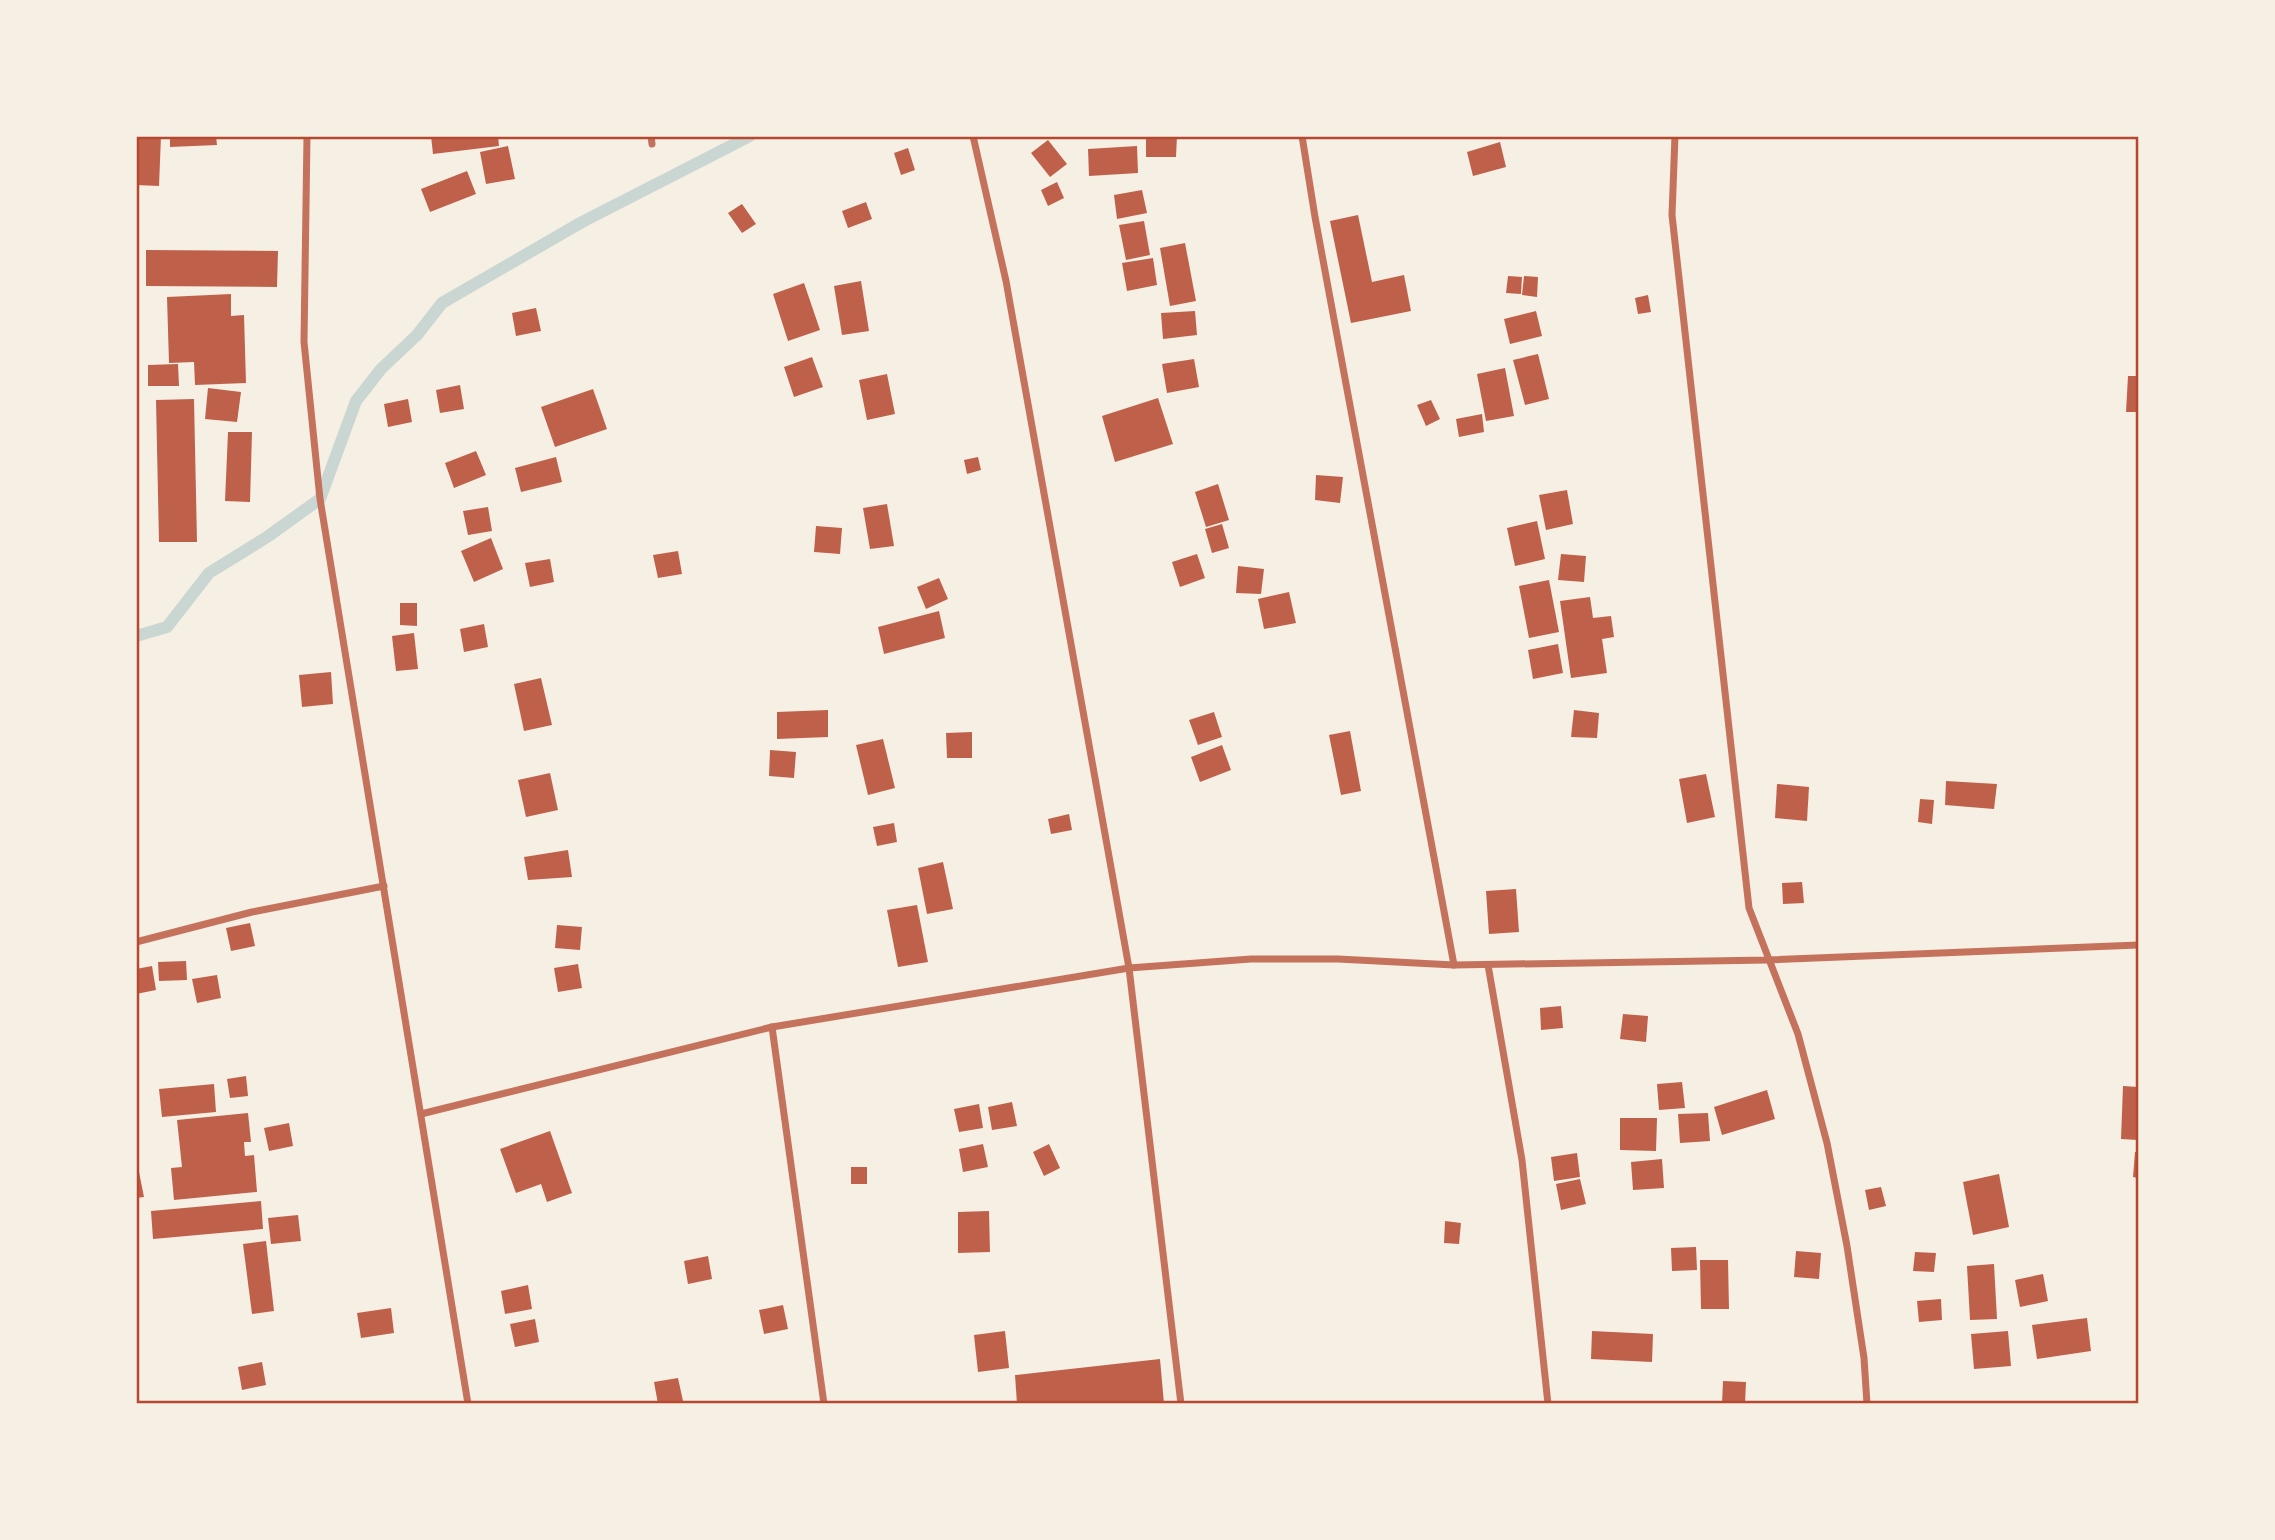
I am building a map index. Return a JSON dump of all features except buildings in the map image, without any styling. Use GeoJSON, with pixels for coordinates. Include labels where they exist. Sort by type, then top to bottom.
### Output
{"type":"FeatureCollection","features":[{"type":"Feature","properties":{"kind":"street"},"geometry":{"type":"LineString","coordinates":[[307,136],[304,342],[320,499],[468,1404]]}},
{"type":"Feature","properties":{"kind":"street"},"geometry":{"type":"LineString","coordinates":[[974,136],[1006,281],[1129,968],[1181,1404]]}},
{"type":"Feature","properties":{"kind":"street"},"geometry":{"type":"LineString","coordinates":[[1302,136],[1317,230],[1454,965]]}},
{"type":"Feature","properties":{"kind":"street"},"geometry":{"type":"LineString","coordinates":[[1675,136],[1672,215],[1749,908],[1798,1034],[1828,1143],[1864,1358],[1867,1404]]}},
{"type":"Feature","properties":{"kind":"street"},"geometry":{"type":"LineString","coordinates":[[136,942],[252,912],[384,886]]}},
{"type":"Feature","properties":{"kind":"street"},"geometry":{"type":"LineString","coordinates":[[421,1114],[772,1027],[1129,968],[1251,959],[1338,959],[1454,965],[1768,960],[2138,945]]}},
{"type":"Feature","properties":{"kind":"street"},"geometry":{"type":"LineString","coordinates":[[1488,965],[1522,1160],[1548,1404]]}},
{"type":"Feature","properties":{"kind":"street"},"geometry":{"type":"LineString","coordinates":[[772,1027],[824,1404]]}},
{"type":"Feature","properties":{"kind":"waterway"},"geometry":{"type":"LineString","coordinates":[[136,636],[167,627],[209,573],[267,537],[320,499],[356,401],[381,369],[417,335],[442,303],[582,222],[750,136]]}}]}
